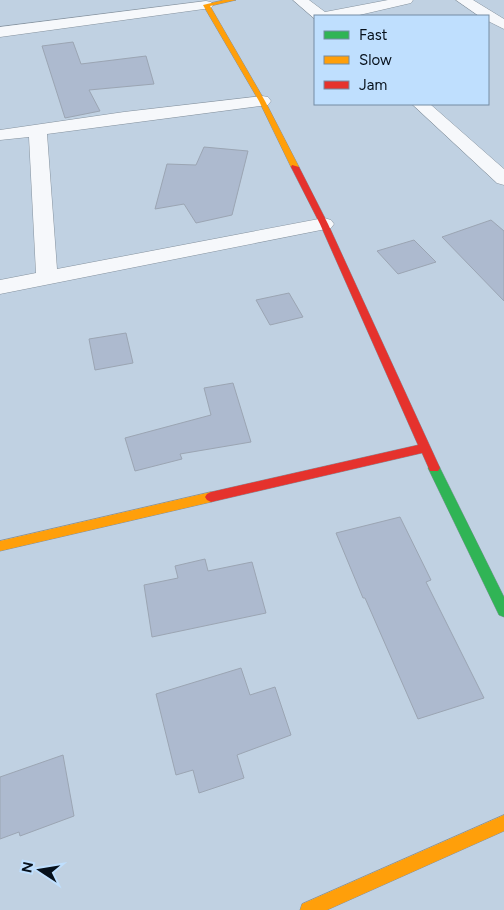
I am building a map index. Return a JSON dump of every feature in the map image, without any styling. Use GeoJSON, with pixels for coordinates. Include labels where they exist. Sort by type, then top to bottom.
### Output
{"type":"FeatureCollection","features":[{"type":"Feature","properties":{"kind":"street"},"geometry":{"type":"LineString","coordinates":[[0,32],[206,6],[233,0]]}},
{"type":"Feature","properties":{"kind":"street"},"geometry":{"type":"LineString","coordinates":[[300,0],[319,15]]}},
{"type":"Feature","properties":{"kind":"street"},"geometry":{"type":"LineString","coordinates":[[337,15],[406,0]]}},
{"type":"Feature","properties":{"kind":"street"},"geometry":{"type":"LineString","coordinates":[[463,0],[488,15]]}},
{"type":"Feature","properties":{"kind":"street"},"geometry":{"type":"LineString","coordinates":[[206,6],[262,101],[324,224],[424,448],[504,611]]}},
{"type":"Feature","properties":{"kind":"street"},"geometry":{"type":"LineString","coordinates":[[489,16],[504,25]]}},
{"type":"Feature","properties":{"kind":"street"},"geometry":{"type":"LineString","coordinates":[[0,134],[262,101]]}},
{"type":"Feature","properties":{"kind":"street"},"geometry":{"type":"LineString","coordinates":[[421,105],[504,179]]}},
{"type":"Feature","properties":{"kind":"street"},"geometry":{"type":"LineString","coordinates":[[38,130],[47,279]]}},
{"type":"Feature","properties":{"kind":"street"},"geometry":{"type":"LineString","coordinates":[[0,287],[324,224]]}},
{"type":"Feature","properties":{"kind":"street"},"geometry":{"type":"LineString","coordinates":[[0,546],[424,448]]}},
{"type":"Feature","properties":{"kind":"street"},"geometry":{"type":"LineString","coordinates":[[308,910],[504,824]]}},
{"type":"Feature","properties":{"kind":"building"},"geometry":{"type":"Polygon","coordinates":[[[73,42],[81,64],[146,56],[154,84],[89,90],[100,111],[65,118],[42,46],[73,42]]]}},
{"type":"Feature","properties":{"kind":"building"},"geometry":{"type":"Polygon","coordinates":[[[204,147],[248,151],[232,215],[196,223],[184,204],[155,209],[167,164],[196,165],[204,147]]]}},
{"type":"Feature","properties":{"kind":"building"},"geometry":{"type":"Polygon","coordinates":[[[491,220],[504,231],[504,301],[442,237],[491,220]]]}},
{"type":"Feature","properties":{"kind":"building"},"geometry":{"type":"Polygon","coordinates":[[[414,240],[436,262],[398,274],[377,251],[414,240]]]}},
{"type":"Feature","properties":{"kind":"building"},"geometry":{"type":"Polygon","coordinates":[[[289,293],[303,317],[270,325],[256,300],[289,293]]]}},
{"type":"Feature","properties":{"kind":"building"},"geometry":{"type":"Polygon","coordinates":[[[126,333],[133,363],[95,370],[89,339],[126,333]]]}},
{"type":"Feature","properties":{"kind":"building"},"geometry":{"type":"Polygon","coordinates":[[[233,383],[251,442],[180,454],[182,459],[135,471],[125,438],[211,415],[204,388],[233,383]]]}},
{"type":"Feature","properties":{"kind":"building"},"geometry":{"type":"Polygon","coordinates":[[[400,517],[431,580],[426,582],[484,698],[418,719],[365,598],[363,598],[336,533],[400,517]]]}},
{"type":"Feature","properties":{"kind":"building"},"geometry":{"type":"Polygon","coordinates":[[[205,559],[208,571],[252,562],[266,613],[152,637],[144,585],[178,578],[175,566],[205,559]]]}},
{"type":"Feature","properties":{"kind":"building"},"geometry":{"type":"Polygon","coordinates":[[[241,668],[250,695],[275,687],[291,735],[237,755],[244,778],[199,793],[193,770],[176,775],[156,694],[241,668]]]}},
{"type":"Feature","properties":{"kind":"building"},"geometry":{"type":"Polygon","coordinates":[[[63,755],[74,816],[20,836],[19,832],[0,839],[0,777],[63,755]]]}},
{"type":"Feature","properties":{"kind":"traffic: fast"},"geometry":{"type":"LineString","coordinates":[[434,468],[504,611]]}},
{"type":"Feature","properties":{"kind":"traffic: slow"},"geometry":{"type":"LineString","coordinates":[[233,0],[206,5],[262,101],[295,167]]}},
{"type":"Feature","properties":{"kind":"traffic: slow"},"geometry":{"type":"LineString","coordinates":[[0,546],[211,497]]}},
{"type":"Feature","properties":{"kind":"traffic: slow"},"geometry":{"type":"LineString","coordinates":[[308,910],[504,823]]}},
{"type":"Feature","properties":{"kind":"traffic: jam"},"geometry":{"type":"LineString","coordinates":[[295,167],[324,224],[434,468]]}},
{"type":"Feature","properties":{"kind":"traffic: jam"},"geometry":{"type":"LineString","coordinates":[[211,497],[424,448]]}}]}
